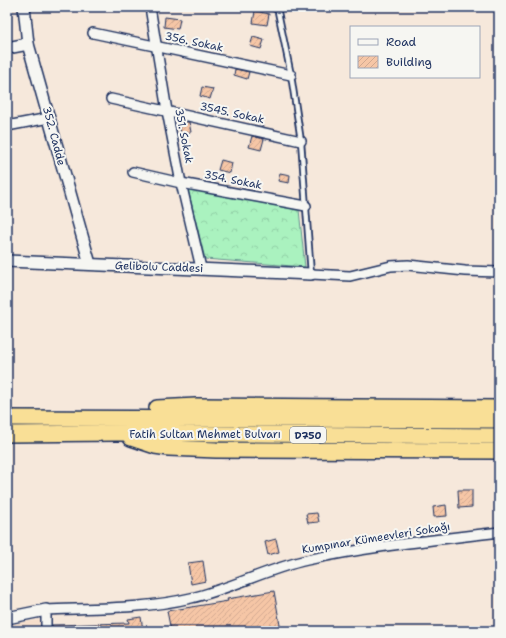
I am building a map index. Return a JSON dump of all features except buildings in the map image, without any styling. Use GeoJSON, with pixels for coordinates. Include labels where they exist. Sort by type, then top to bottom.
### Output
{"type":"FeatureCollection","features":[{"type":"Feature","properties":{"kind":"highway"},"geometry":{"type":"LineString","coordinates":[[117,417],[148,410],[196,406],[499,408]]}},
{"type":"Feature","properties":{"kind":"highway","name":"Fatih Sultan Mehmet Bulvarı"},"geometry":{"type":"LineString","coordinates":[[7,418],[117,417],[499,420]]}},
{"type":"Feature","properties":{"kind":"highway"},"geometry":{"type":"LineString","coordinates":[[116,433],[155,446],[203,450],[499,451]]}},
{"type":"Feature","properties":{"kind":"highway","name":"Fatih Sultan Mehmet Bulvarı"},"geometry":{"type":"LineString","coordinates":[[7,434],[116,433],[499,436]]}},
{"type":"Feature","properties":{"kind":"street","name":"352. Cadde"},"geometry":{"type":"LineString","coordinates":[[24,7],[28,44],[90,264]]}},
{"type":"Feature","properties":{"kind":"street","name":"351. Sokak"},"geometry":{"type":"LineString","coordinates":[[150,7],[167,111],[181,183],[201,268]]}},
{"type":"Feature","properties":{"kind":"street","name":"356. Sokak"},"geometry":{"type":"LineString","coordinates":[[93,33],[291,75]]}},
{"type":"Feature","properties":{"kind":"street"},"geometry":{"type":"LineString","coordinates":[[7,48],[28,44]]}},
{"type":"Feature","properties":{"kind":"street","name":"3545. Sokak"},"geometry":{"type":"LineString","coordinates":[[111,99],[301,140]]}},
{"type":"Feature","properties":{"kind":"street"},"geometry":{"type":"LineString","coordinates":[[7,126],[49,118]]}},
{"type":"Feature","properties":{"kind":"street","name":"354. Sokak"},"geometry":{"type":"LineString","coordinates":[[133,172],[181,183],[306,206]]}},
{"type":"Feature","properties":{"kind":"street","name":"Gelibolu Caddesi"},"geometry":{"type":"LineString","coordinates":[[7,261],[201,268],[311,274]]}},
{"type":"Feature","properties":{"kind":"street"},"geometry":{"type":"LineString","coordinates":[[311,274],[350,276],[391,266],[408,264],[458,270],[499,272]]}},
{"type":"Feature","properties":{"kind":"street","name":"Kumpınar Kümeevleri Sokağı"},"geometry":{"type":"LineString","coordinates":[[46,610],[169,602],[209,593],[263,572],[306,560],[392,546],[499,532]]}},
{"type":"Feature","properties":{"kind":"street"},"geometry":{"type":"LineString","coordinates":[[7,618],[46,610],[46,631]]}},
{"type":"Feature","properties":{"kind":"lane"},"geometry":{"type":"LineString","coordinates":[[277,7],[291,75],[301,140],[311,274]]}},
{"type":"Feature","properties":{"kind":"shaded area"},"geometry":{"type":"Polygon","coordinates":[[[44,619],[44,631],[7,631],[7,625],[44,619]]]}},
{"type":"Feature","properties":{"kind":"green space"},"geometry":{"type":"Polygon","coordinates":[[[188,189],[299,210],[305,267],[205,259],[188,189]]]}}]}
